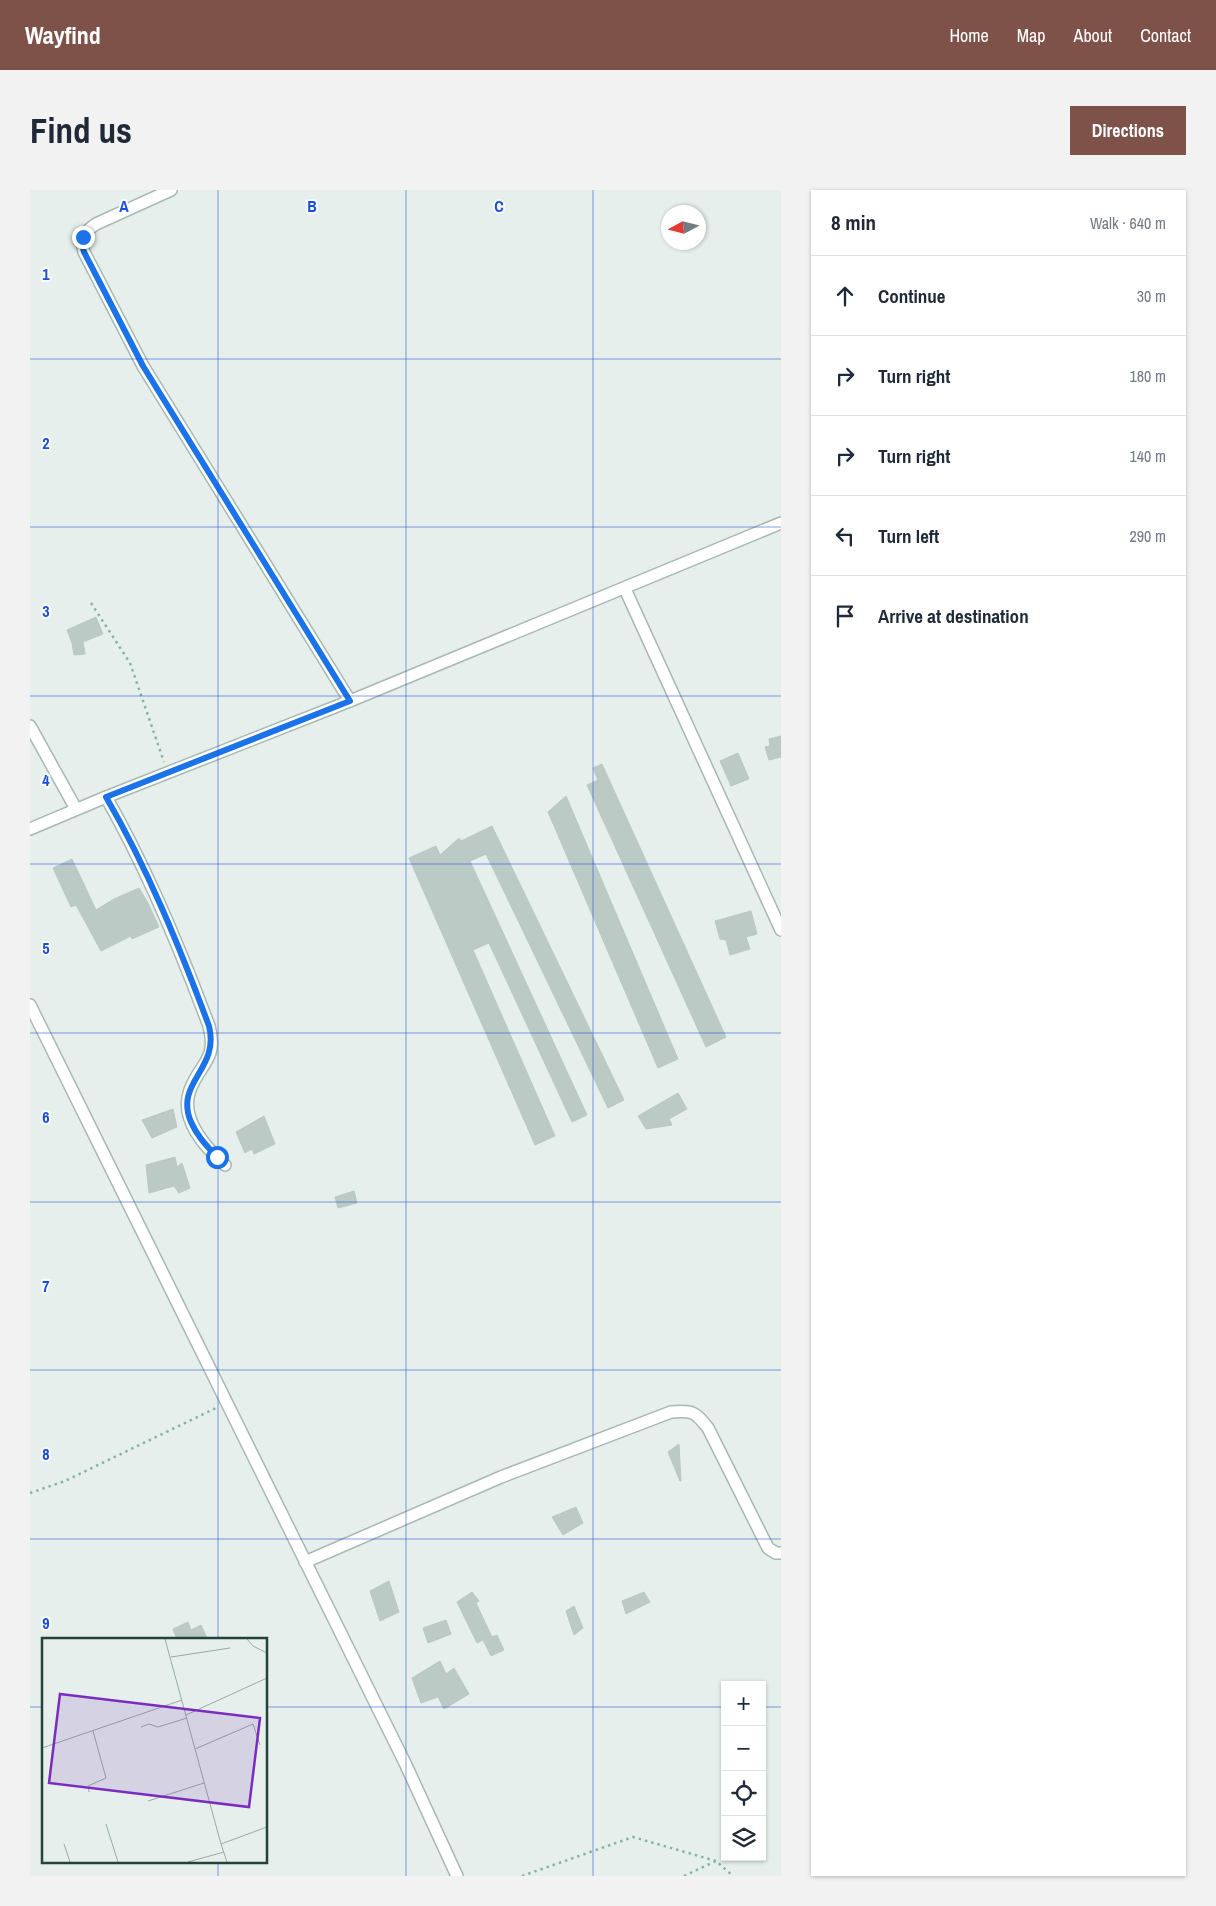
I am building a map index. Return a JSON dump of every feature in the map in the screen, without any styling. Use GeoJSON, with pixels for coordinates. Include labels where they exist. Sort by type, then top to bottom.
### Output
{"type":"FeatureCollection","features":[{"type":"Feature","properties":{"kind":"street"},"geometry":{"type":"LineString","coordinates":[[171,190],[96,224],[83,237],[82,245],[84,252],[143,366],[350,701]]}},
{"type":"Feature","properties":{"kind":"street"},"geometry":{"type":"LineString","coordinates":[[30,829],[168,772],[350,701],[781,523]]}},
{"type":"Feature","properties":{"kind":"street"},"geometry":{"type":"LineString","coordinates":[[625,588],[781,930]]}},
{"type":"Feature","properties":{"kind":"street"},"geometry":{"type":"LineString","coordinates":[[30,726],[76,809]]}},
{"type":"Feature","properties":{"kind":"street"},"geometry":{"type":"LineString","coordinates":[[106,797],[126,832],[149,880],[209,1026],[212,1037],[210,1054],[190,1088],[188,1108],[194,1128],[211,1151],[225,1165]]}},
{"type":"Feature","properties":{"kind":"street"},"geometry":{"type":"LineString","coordinates":[[30,1005],[405,1763],[457,1876]]}},
{"type":"Feature","properties":{"kind":"street"},"geometry":{"type":"LineString","coordinates":[[305,1562],[501,1478],[671,1412],[682,1411],[697,1414],[708,1428],[768,1548],[776,1553],[781,1553]]}},
{"type":"Feature","properties":{"kind":"path"},"geometry":{"type":"LineString","coordinates":[[91,603],[130,663],[168,772]]}},
{"type":"Feature","properties":{"kind":"path"},"geometry":{"type":"LineString","coordinates":[[30,1493],[65,1480],[226,1403]]}},
{"type":"Feature","properties":{"kind":"path"},"geometry":{"type":"LineString","coordinates":[[522,1876],[633,1837],[716,1861],[733,1876]]}},
{"type":"Feature","properties":{"kind":"path"},"geometry":{"type":"LineString","coordinates":[[684,1876],[716,1861]]}},
{"type":"Feature","properties":{"kind":"building"},"geometry":{"type":"Polygon","coordinates":[[[96,617],[103,634],[83,642],[85,654],[74,655],[67,630],[96,617]]]}},
{"type":"Feature","properties":{"kind":"building"},"geometry":{"type":"Polygon","coordinates":[[[781,736],[781,757],[769,760],[765,747],[770,746],[769,739],[781,736]]]}},
{"type":"Feature","properties":{"kind":"building"},"geometry":{"type":"Polygon","coordinates":[[[738,753],[749,779],[731,786],[720,761],[738,753]]]}},
{"type":"Feature","properties":{"kind":"building"},"geometry":{"type":"Polygon","coordinates":[[[602,764],[726,1037],[706,1047],[587,785],[598,780],[593,768],[602,764]]]}},
{"type":"Feature","properties":{"kind":"building"},"geometry":{"type":"Polygon","coordinates":[[[566,796],[678,1059],[658,1068],[548,812],[566,796]]]}},
{"type":"Feature","properties":{"kind":"building"},"geometry":{"type":"Polygon","coordinates":[[[492,826],[624,1100],[608,1108],[486,854],[470,861],[587,1115],[572,1122],[489,943],[473,950],[555,1136],[535,1145],[409,858],[436,846],[440,855],[459,838],[461,841],[492,826]]]}},
{"type":"Feature","properties":{"kind":"building"},"geometry":{"type":"Polygon","coordinates":[[[72,859],[96,910],[114,899],[139,888],[159,927],[132,939],[131,936],[101,951],[76,905],[71,907],[53,868],[72,859]]]}},
{"type":"Feature","properties":{"kind":"building"},"geometry":{"type":"Polygon","coordinates":[[[751,911],[757,934],[746,937],[750,949],[730,955],[726,940],[720,939],[715,921],[751,911]]]}},
{"type":"Feature","properties":{"kind":"building"},"geometry":{"type":"Polygon","coordinates":[[[678,1093],[687,1109],[669,1119],[672,1125],[646,1129],[638,1116],[678,1093]]]}},
{"type":"Feature","properties":{"kind":"building"},"geometry":{"type":"Polygon","coordinates":[[[173,1109],[177,1127],[152,1138],[142,1120],[173,1109]]]}},
{"type":"Feature","properties":{"kind":"building"},"geometry":{"type":"Polygon","coordinates":[[[264,1116],[275,1144],[254,1154],[252,1149],[245,1153],[236,1132],[264,1116]]]}},
{"type":"Feature","properties":{"kind":"building"},"geometry":{"type":"Polygon","coordinates":[[[175,1157],[177,1167],[182,1163],[190,1188],[179,1193],[174,1186],[149,1193],[146,1165],[175,1157]]]}},
{"type":"Feature","properties":{"kind":"building"},"geometry":{"type":"Polygon","coordinates":[[[354,1191],[357,1203],[338,1208],[335,1197],[354,1191]]]}},
{"type":"Feature","properties":{"kind":"building"},"geometry":{"type":"Polygon","coordinates":[[[679,1444],[681,1481],[668,1452],[679,1444]]]}},
{"type":"Feature","properties":{"kind":"building"},"geometry":{"type":"Polygon","coordinates":[[[576,1507],[583,1523],[563,1535],[552,1517],[576,1507]]]}},
{"type":"Feature","properties":{"kind":"building"},"geometry":{"type":"Polygon","coordinates":[[[389,1581],[399,1612],[380,1621],[370,1591],[389,1581]]]}},
{"type":"Feature","properties":{"kind":"building"},"geometry":{"type":"Polygon","coordinates":[[[472,1592],[479,1601],[476,1603],[492,1637],[497,1635],[504,1650],[491,1656],[483,1640],[477,1643],[457,1602],[472,1592]]]}},
{"type":"Feature","properties":{"kind":"building"},"geometry":{"type":"Polygon","coordinates":[[[644,1592],[650,1602],[626,1614],[622,1601],[644,1592]]]}},
{"type":"Feature","properties":{"kind":"building"},"geometry":{"type":"Polygon","coordinates":[[[574,1606],[583,1628],[574,1635],[566,1611],[574,1606]]]}},
{"type":"Feature","properties":{"kind":"building"},"geometry":{"type":"Polygon","coordinates":[[[446,1620],[451,1634],[428,1643],[423,1628],[446,1620]]]}},
{"type":"Feature","properties":{"kind":"building"},"geometry":{"type":"Polygon","coordinates":[[[188,1622],[191,1630],[201,1625],[207,1638],[174,1638],[176,1637],[173,1629],[188,1622]]]}},
{"type":"Feature","properties":{"kind":"building"},"geometry":{"type":"Polygon","coordinates":[[[440,1661],[446,1674],[454,1668],[469,1694],[444,1709],[438,1697],[421,1703],[412,1678],[440,1661]]]}},
{"type":"Feature","properties":{"kind":"route"},"geometry":{"type":"LineString","coordinates":[[83,237],[82,245],[90,266],[133,349],[200,456],[242,529],[350,701],[106,797],[126,832],[149,880],[209,1026],[212,1037],[210,1054],[190,1088],[188,1108],[190,1120],[194,1128],[217,1157]]}}]}
